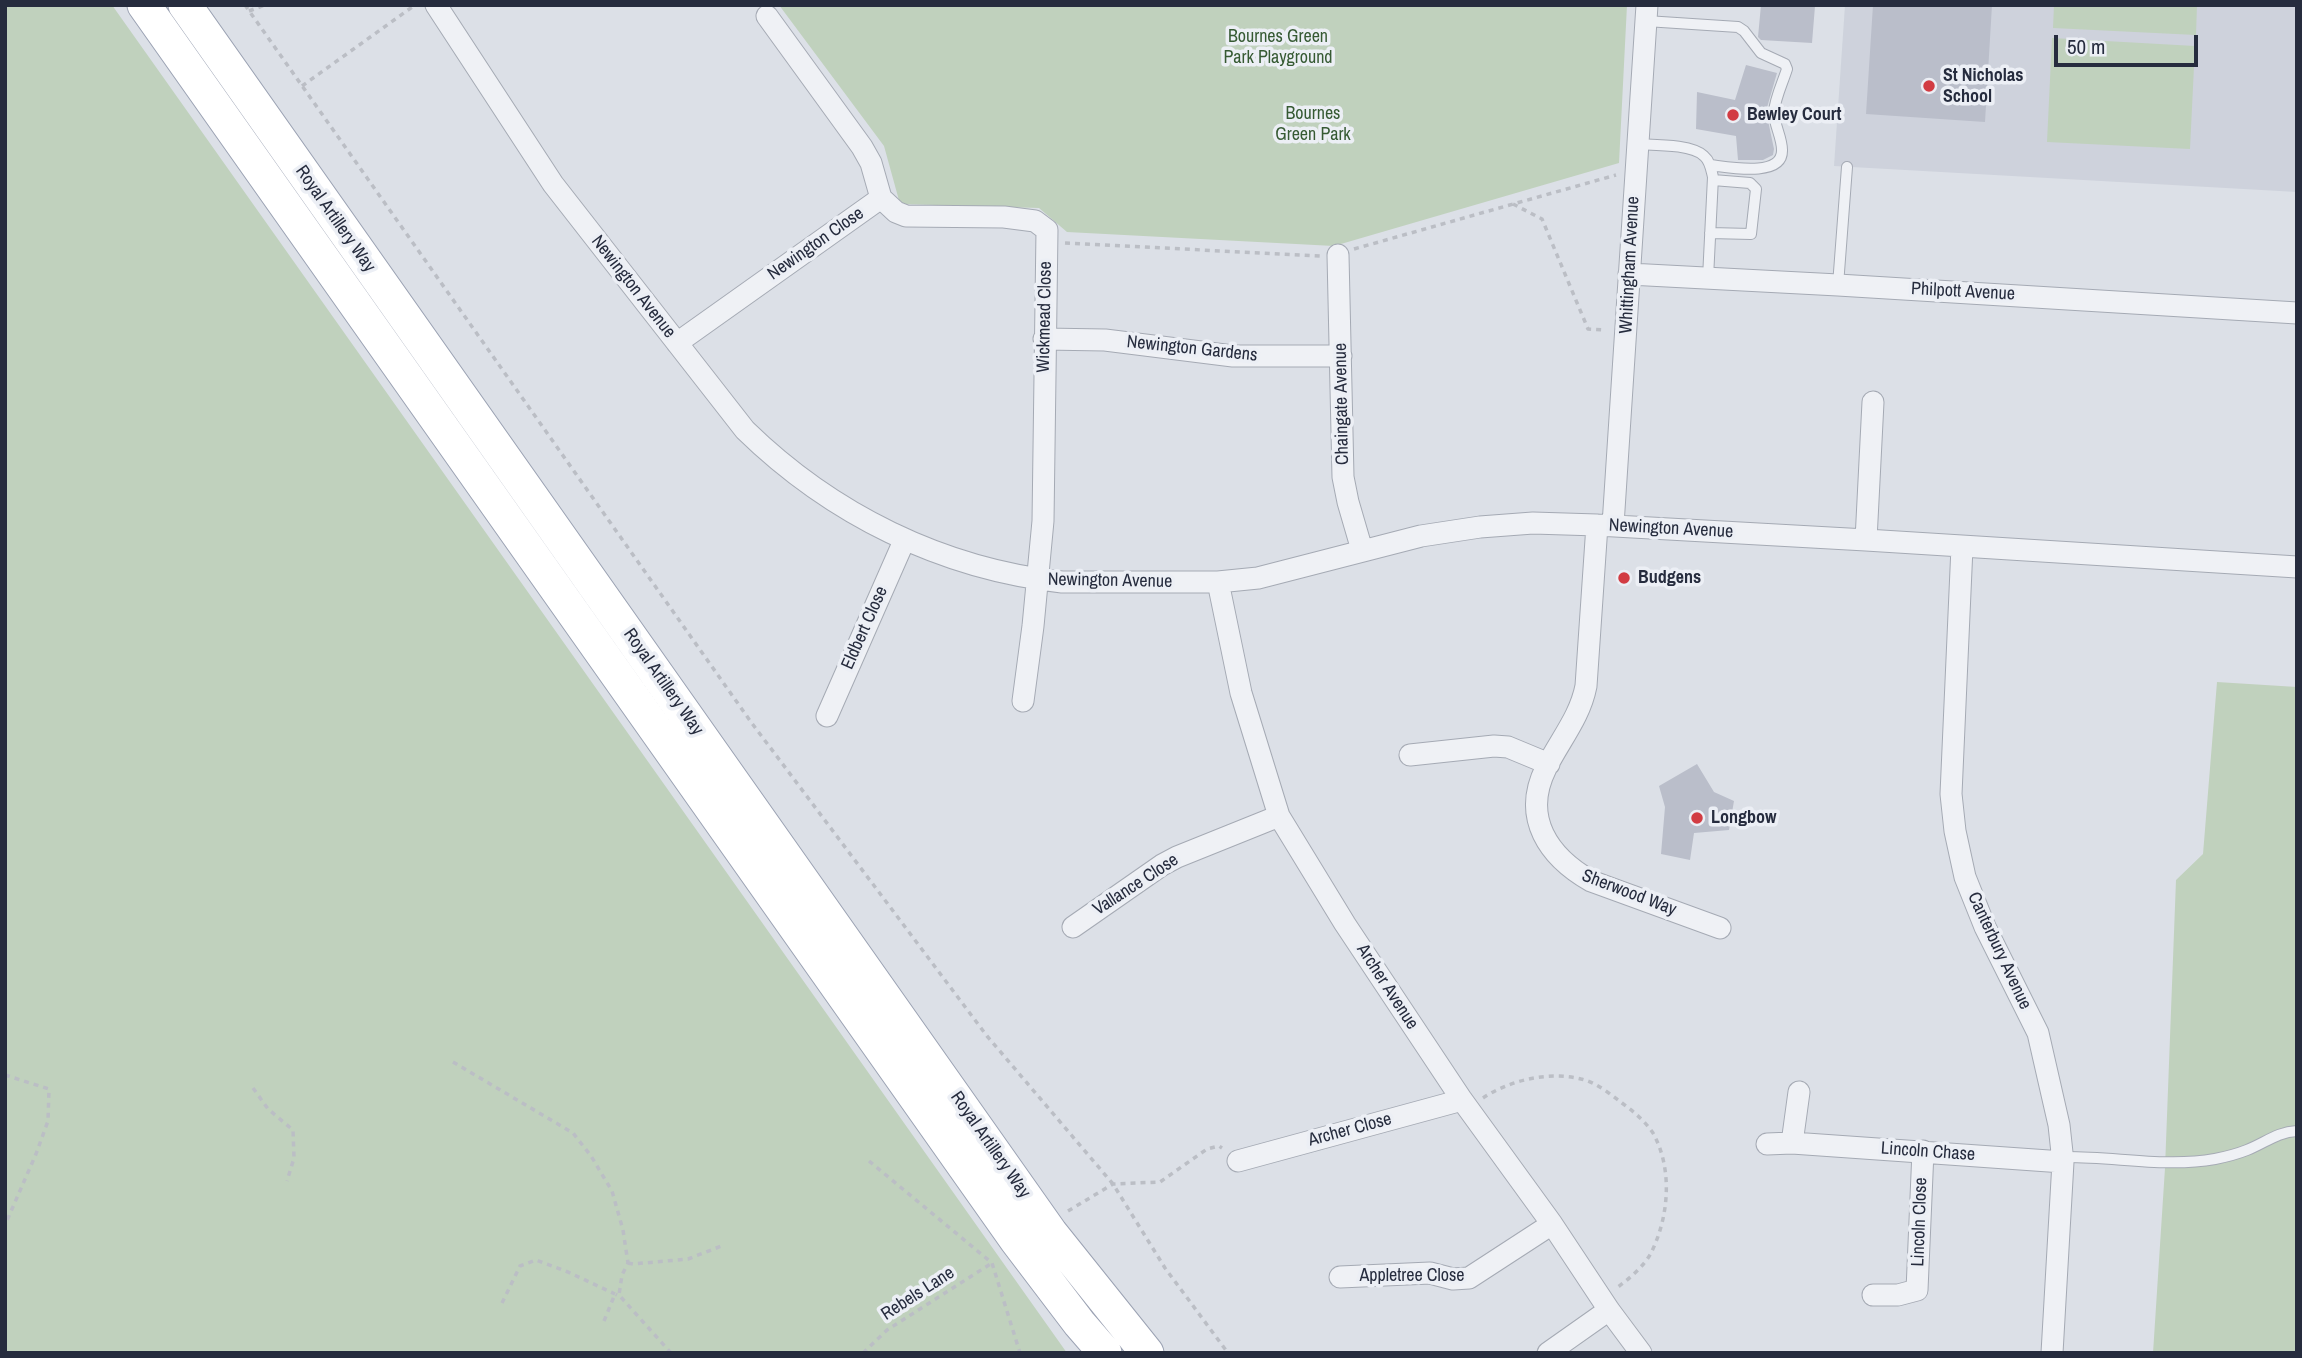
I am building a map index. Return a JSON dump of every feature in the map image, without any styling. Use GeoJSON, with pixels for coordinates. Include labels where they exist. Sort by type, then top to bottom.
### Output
{"type":"FeatureCollection","features":[{"type":"Feature","properties":{"kind":"main road","name":"Royal Artillery Way"},"geometry":{"type":"LineString","coordinates":[[144,5],[1016,1240],[1105,1353]]}},
{"type":"Feature","properties":{"kind":"main road","name":"Royal Artillery Way"},"geometry":{"type":"LineString","coordinates":[[185,5],[1051,1233],[1147,1353]]}},
{"type":"Feature","properties":{"kind":"street","name":"Newington Avenue"},"geometry":{"type":"LineString","coordinates":[[438,6],[553,184],[745,430],[767,452],[819,490],[879,528],[904,541],[976,565],[1062,582],[1218,582],[1258,578],[1421,537],[1480,527],[1533,523],[1866,540],[2297,567]]}},
{"type":"Feature","properties":{"kind":"street","name":"Whittingham Avenue"},"geometry":{"type":"LineString","coordinates":[[1605,525],[1626,331],[1646,13]]}},
{"type":"Feature","properties":{"kind":"street","name":"Newington Close"},"geometry":{"type":"LineString","coordinates":[[677,343],[881,198],[871,163],[862,147],[768,16]]}},
{"type":"Feature","properties":{"kind":"street","name":"Wickmead Close"},"geometry":{"type":"LineString","coordinates":[[881,198],[896,212],[906,216],[1004,217],[1035,221],[1047,230],[1043,521],[1023,701]]}},
{"type":"Feature","properties":{"kind":"street","name":"Chaingate Avenue"},"geometry":{"type":"LineString","coordinates":[[1338,255],[1343,477],[1362,550]]}},
{"type":"Feature","properties":{"kind":"street","name":"Philpott Avenue"},"geometry":{"type":"LineString","coordinates":[[1629,274],[2297,313]]}},
{"type":"Feature","properties":{"kind":"street","name":"Newington Gardens"},"geometry":{"type":"LineString","coordinates":[[1044,339],[1105,340],[1233,356],[1341,356]]}},
{"type":"Feature","properties":{"kind":"street"},"geometry":{"type":"LineString","coordinates":[[1866,540],[1873,402]]}},
{"type":"Feature","properties":{"kind":"street","name":"Sherwood Way"},"geometry":{"type":"LineString","coordinates":[[1605,525],[1583,705],[1539,786],[1539,820],[1552,850],[1562,862],[1591,881],[1720,928]]}},
{"type":"Feature","properties":{"kind":"street","name":"Eldbert Close"},"geometry":{"type":"LineString","coordinates":[[827,716],[904,541]]}},
{"type":"Feature","properties":{"kind":"street","name":"Canterbury Avenue"},"geometry":{"type":"LineString","coordinates":[[1962,547],[1951,794],[1955,831],[1965,877],[1985,927],[2038,1033],[2059,1125],[2063,1159],[2052,1353]]}},
{"type":"Feature","properties":{"kind":"street","name":"Archer Avenue"},"geometry":{"type":"LineString","coordinates":[[1218,582],[1241,693],[1279,816],[1345,924],[1465,1104],[1641,1353]]}},
{"type":"Feature","properties":{"kind":"street"},"geometry":{"type":"LineString","coordinates":[[1410,755],[1494,746],[1508,747],[1549,764]]}},
{"type":"Feature","properties":{"kind":"street","name":"Vallance Close"},"geometry":{"type":"LineString","coordinates":[[1073,927],[1169,861],[1279,816]]}},
{"type":"Feature","properties":{"kind":"street"},"geometry":{"type":"LineString","coordinates":[[1792,1143],[1798,1092]]}},
{"type":"Feature","properties":{"kind":"street","name":"Archer Close"},"geometry":{"type":"LineString","coordinates":[[1238,1161],[1465,1104]]}},
{"type":"Feature","properties":{"kind":"street","name":"Lincoln Chase"},"geometry":{"type":"LineString","coordinates":[[1767,1144],[1792,1143],[2063,1159]]}},
{"type":"Feature","properties":{"kind":"street","name":"Lincoln Close"},"geometry":{"type":"LineString","coordinates":[[1873,1295],[1898,1295],[1917,1290],[1923,1151]]}},
{"type":"Feature","properties":{"kind":"street","name":"Appletree Close"},"geometry":{"type":"LineString","coordinates":[[1340,1277],[1430,1273],[1453,1279],[1469,1278],[1552,1224]]}},
{"type":"Feature","properties":{"kind":"street"},"geometry":{"type":"LineString","coordinates":[[1548,1353],[1606,1305]]}},
{"type":"Feature","properties":{"kind":"lane"},"geometry":{"type":"LineString","coordinates":[[1646,13],[1738,27],[1761,53],[1785,64],[1787,69],[1774,108],[1775,125],[1783,154],[1777,163],[1764,169],[1710,165]]}},
{"type":"Feature","properties":{"kind":"lane"},"geometry":{"type":"LineString","coordinates":[[1637,144],[1692,150],[1703,155],[1710,165],[1713,180],[1707,278]]}},
{"type":"Feature","properties":{"kind":"lane"},"geometry":{"type":"LineString","coordinates":[[1838,285],[1847,167]]}},
{"type":"Feature","properties":{"kind":"lane"},"geometry":{"type":"LineString","coordinates":[[1710,233],[1751,234],[1756,189],[1751,183],[1713,180]]}},
{"type":"Feature","properties":{"kind":"lane"},"geometry":{"type":"LineString","coordinates":[[2063,1159],[2086,1156],[2181,1162],[2215,1159],[2247,1150],[2283,1132],[2297,1131]]}},
{"type":"Feature","properties":{"kind":"path"},"geometry":{"type":"LineString","coordinates":[[245,5],[751,722],[987,1036],[1114,1184],[1165,1268],[1228,1353]]}},
{"type":"Feature","properties":{"kind":"path"},"geometry":{"type":"LineString","coordinates":[[249,11],[265,5]]}},
{"type":"Feature","properties":{"kind":"path"},"geometry":{"type":"LineString","coordinates":[[302,86],[415,5]]}},
{"type":"Feature","properties":{"kind":"path"},"geometry":{"type":"LineString","coordinates":[[1047,242],[1338,255],[1361,246],[1635,170]]}},
{"type":"Feature","properties":{"kind":"path"},"geometry":{"type":"LineString","coordinates":[[1512,203],[1542,219],[1588,329],[1626,331]]}},
{"type":"Feature","properties":{"kind":"path"},"geometry":{"type":"LineString","coordinates":[[453,1062],[573,1133],[612,1191],[623,1230],[628,1263],[604,1321]]}},
{"type":"Feature","properties":{"kind":"path"},"geometry":{"type":"LineString","coordinates":[[5,1075],[49,1089],[48,1122],[5,1225]]}},
{"type":"Feature","properties":{"kind":"path"},"geometry":{"type":"LineString","coordinates":[[1465,1104],[1509,1084],[1544,1076],[1582,1079],[1607,1091],[1639,1115],[1652,1132],[1663,1157],[1667,1187],[1665,1210],[1650,1255],[1606,1305]]}},
{"type":"Feature","properties":{"kind":"path"},"geometry":{"type":"LineString","coordinates":[[253,1088],[268,1109],[293,1130],[294,1158],[287,1181]]}},
{"type":"Feature","properties":{"kind":"path"},"geometry":{"type":"LineString","coordinates":[[1064,1214],[1114,1184],[1160,1182],[1207,1149],[1219,1146],[1238,1161]]}},
{"type":"Feature","properties":{"kind":"path"},"geometry":{"type":"LineString","coordinates":[[869,1161],[992,1263],[1020,1353]]}},
{"type":"Feature","properties":{"kind":"path"},"geometry":{"type":"LineString","coordinates":[[628,1263],[688,1259],[724,1245]]}},
{"type":"Feature","properties":{"kind":"path"},"geometry":{"type":"LineString","coordinates":[[502,1303],[520,1266],[536,1260],[617,1294],[671,1353]]}},
{"type":"Feature","properties":{"kind":"path","name":"Rebels Lane"},"geometry":{"type":"LineString","coordinates":[[863,1353],[887,1330],[992,1263]]}},
{"type":"Feature","properties":{"kind":"shaded area"},"geometry":{"type":"Polygon","coordinates":[[[1845,5],[2297,5],[2297,192],[1834,166],[1845,5]]]}},
{"type":"Feature","properties":{"kind":"green space"},"geometry":{"type":"Polygon","coordinates":[[[5,5],[112,5],[1067,1353],[5,1353],[5,5]]]}},
{"type":"Feature","properties":{"kind":"green space","name":"Bournes Green Park"},"geometry":{"type":"Polygon","coordinates":[[[779,5],[1627,5],[1619,163],[1334,246],[1067,232],[1039,208],[900,204],[884,146],[779,5]]]}},
{"type":"Feature","properties":{"kind":"green space"},"geometry":{"type":"Polygon","coordinates":[[[2054,5],[2197,5],[2196,35],[2053,28],[2054,5]]]}},
{"type":"Feature","properties":{"kind":"green space"},"geometry":{"type":"Polygon","coordinates":[[[2052,38],[2195,46],[2190,149],[2047,142],[2052,38]]]}},
{"type":"Feature","properties":{"kind":"green space"},"geometry":{"type":"Polygon","coordinates":[[[2217,682],[2297,687],[2297,1353],[2153,1353],[2165,1168],[2176,880],[2203,854],[2217,682]]]}},
{"type":"Feature","properties":{"kind":"building"},"geometry":{"type":"Polygon","coordinates":[[[1761,5],[1815,6],[1812,43],[1761,40],[1758,37],[1761,5]]]}},
{"type":"Feature","properties":{"kind":"building"},"geometry":{"type":"Polygon","coordinates":[[[1873,5],[1992,5],[1985,122],[1866,114],[1873,5]]]}},
{"type":"Feature","properties":{"kind":"building","name":"Bewley Court"},"geometry":{"type":"Polygon","coordinates":[[[1746,65],[1777,73],[1766,111],[1774,149],[1773,155],[1763,160],[1738,160],[1736,136],[1696,129],[1697,92],[1735,100],[1746,65]]]}},
{"type":"Feature","properties":{"kind":"building","name":"Longbow"},"geometry":{"type":"Polygon","coordinates":[[[1697,764],[1714,792],[1734,801],[1729,830],[1694,833],[1690,860],[1661,854],[1665,807],[1659,786],[1697,764]]]}},
{"type":"Feature","properties":{"kind":"place","name":"St Nicholas School"},"geometry":{"type":"Point","coordinates":[1929,86]}},
{"type":"Feature","properties":{"kind":"place","name":"Bewley Court"},"geometry":{"type":"Point","coordinates":[1733,115]}},
{"type":"Feature","properties":{"kind":"place","name":"Budgens"},"geometry":{"type":"Point","coordinates":[1624,578]}},
{"type":"Feature","properties":{"kind":"place","name":"Longbow"},"geometry":{"type":"Point","coordinates":[1697,818]}},
{"type":"Feature","properties":{"kind":"park label","name":"Bournes Green Park Playground"},"geometry":{"type":"Point","coordinates":[1278,47]}}]}
